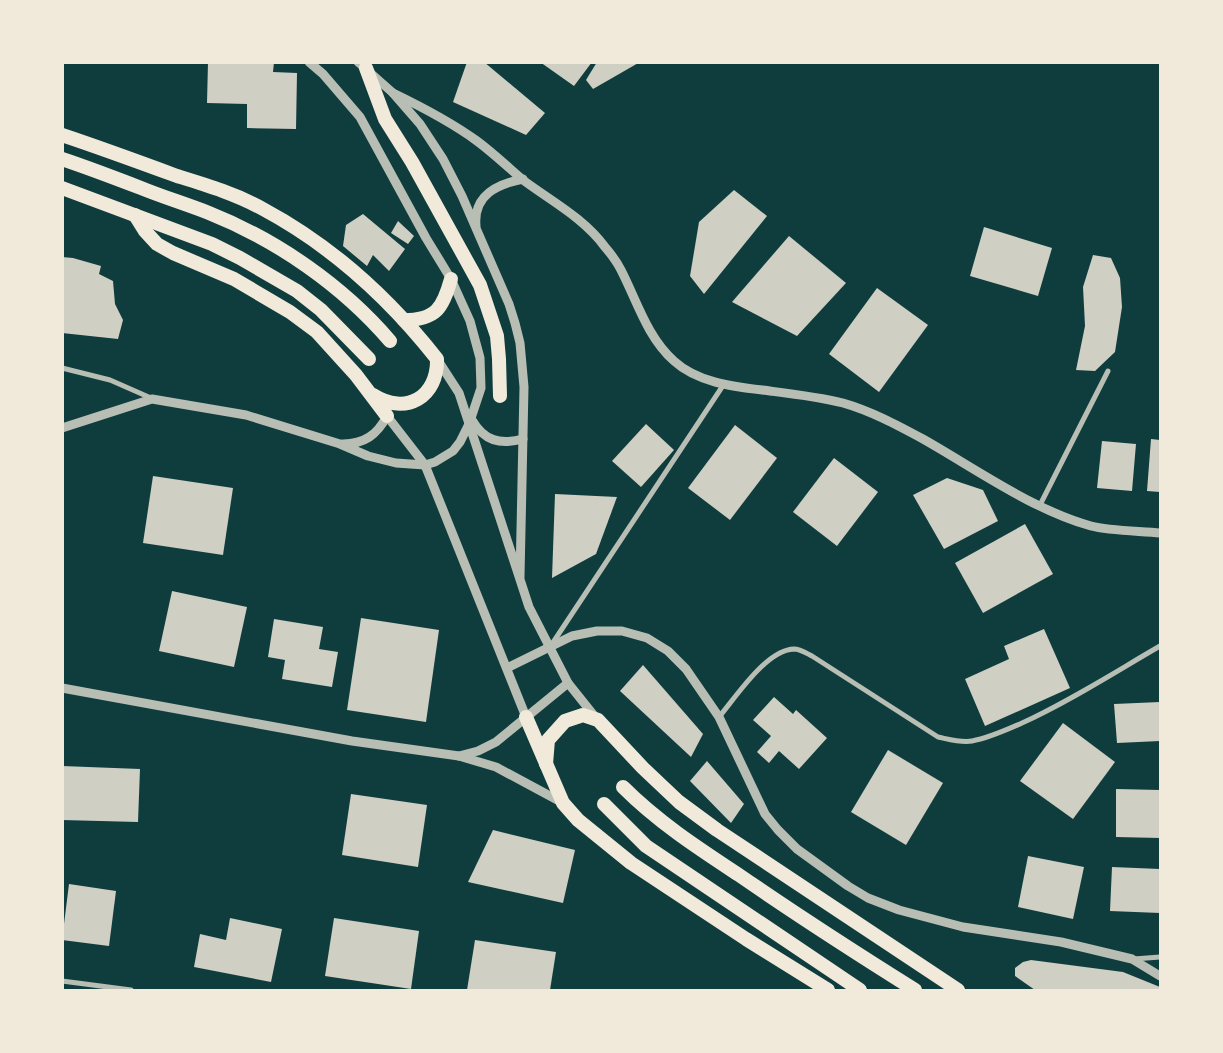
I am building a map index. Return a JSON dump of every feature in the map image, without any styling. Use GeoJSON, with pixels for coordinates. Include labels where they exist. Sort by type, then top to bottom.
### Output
{"type":"FeatureCollection","features":[{"type":"Feature","properties":{"kind":"highway"},"geometry":{"type":"LineString","coordinates":[[362,65],[385,119],[434,200],[480,286],[497,336],[500,396]]}},
{"type":"Feature","properties":{"kind":"highway"},"geometry":{"type":"LineString","coordinates":[[62,135],[216,189],[262,208],[332,252],[395,308],[437,359],[436,378],[431,387],[418,400],[399,404],[381,400],[373,395]]}},
{"type":"Feature","properties":{"kind":"highway"},"geometry":{"type":"LineString","coordinates":[[62,159],[236,224],[289,254],[320,275],[359,308],[390,341]]}},
{"type":"Feature","properties":{"kind":"highway"},"geometry":{"type":"LineString","coordinates":[[62,188],[212,244],[274,277],[297,291],[321,310],[369,359]]}},
{"type":"Feature","properties":{"kind":"highway"},"geometry":{"type":"LineString","coordinates":[[136,215],[145,231],[158,244],[234,279],[290,312],[316,332],[373,395],[387,416]]}},
{"type":"Feature","properties":{"kind":"highway"},"geometry":{"type":"LineString","coordinates":[[404,320],[418,320],[438,311],[443,304],[451,279]]}},
{"type":"Feature","properties":{"kind":"highway"},"geometry":{"type":"LineString","coordinates":[[546,764],[548,740],[565,721],[583,715],[598,720],[643,768],[686,808],[958,990]]}},
{"type":"Feature","properties":{"kind":"highway"},"geometry":{"type":"LineString","coordinates":[[526,717],[563,803],[578,820],[631,863],[746,939],[828,990]]}},
{"type":"Feature","properties":{"kind":"highway"},"geometry":{"type":"LineString","coordinates":[[623,787],[668,827],[806,921],[915,990]]}},
{"type":"Feature","properties":{"kind":"highway"},"geometry":{"type":"LineString","coordinates":[[604,804],[646,846],[860,990]]}},
{"type":"Feature","properties":{"kind":"street"},"geometry":{"type":"LineString","coordinates":[[62,368],[110,380],[152,399],[246,415],[340,444],[368,456],[396,463],[425,465],[435,462],[453,450],[465,434],[481,388],[480,358],[470,321],[451,279],[426,238],[360,117],[309,62]]}},
{"type":"Feature","properties":{"kind":"street"},"geometry":{"type":"LineString","coordinates":[[362,65],[393,93],[420,124],[443,159],[462,196],[509,304],[520,343],[524,387],[520,577]]}},
{"type":"Feature","properties":{"kind":"street"},"geometry":{"type":"LineString","coordinates":[[393,93],[422,106],[462,131],[579,220],[603,244],[620,267],[657,341],[674,361],[689,372],[737,387],[827,400],[880,416],[1040,505],[1093,526],[1160,533]]}},
{"type":"Feature","properties":{"kind":"street"},"geometry":{"type":"LineString","coordinates":[[478,235],[477,212],[481,201],[488,192],[498,186],[523,179]]}},
{"type":"Feature","properties":{"kind":"street"},"geometry":{"type":"LineString","coordinates":[[437,359],[459,394],[470,421],[529,607],[568,683],[598,720]]}},
{"type":"Feature","properties":{"kind":"street"},"geometry":{"type":"LineString","coordinates":[[1040,505],[1108,371]]}},
{"type":"Feature","properties":{"kind":"street"},"geometry":{"type":"LineString","coordinates":[[549,648],[724,384]]}},
{"type":"Feature","properties":{"kind":"street"},"geometry":{"type":"LineString","coordinates":[[62,428],[152,399]]}},
{"type":"Feature","properties":{"kind":"street"},"geometry":{"type":"LineString","coordinates":[[340,444],[352,444],[363,441],[382,427],[387,416],[425,465],[526,717]]}},
{"type":"Feature","properties":{"kind":"street"},"geometry":{"type":"LineString","coordinates":[[470,421],[487,437],[498,442],[511,442],[523,439]]}},
{"type":"Feature","properties":{"kind":"street"},"geometry":{"type":"LineString","coordinates":[[507,668],[572,636],[597,630],[622,631],[646,638],[668,651],[686,669],[719,717],[769,819],[797,849],[848,886],[868,898],[899,910],[962,927],[1061,942],[1132,959],[1160,976]]}},
{"type":"Feature","properties":{"kind":"street"},"geometry":{"type":"LineString","coordinates":[[719,717],[762,666],[780,653],[792,649],[800,650],[812,656],[938,737],[970,742],[1008,730],[1035,717],[1160,646]]}},
{"type":"Feature","properties":{"kind":"street"},"geometry":{"type":"LineString","coordinates":[[459,756],[478,751],[496,742],[568,683]]}},
{"type":"Feature","properties":{"kind":"street"},"geometry":{"type":"LineString","coordinates":[[62,688],[352,740],[459,756],[496,767],[563,803]]}},
{"type":"Feature","properties":{"kind":"street"},"geometry":{"type":"LineString","coordinates":[[1132,959],[1160,956]]}},
{"type":"Feature","properties":{"kind":"street"},"geometry":{"type":"LineString","coordinates":[[62,981],[131,990]]}},
{"type":"Feature","properties":{"kind":"building"},"geometry":{"type":"Polygon","coordinates":[[[208,62],[274,62],[273,72],[297,73],[296,129],[247,128],[247,104],[207,103],[208,62]]]}},
{"type":"Feature","properties":{"kind":"building"},"geometry":{"type":"Polygon","coordinates":[[[467,62],[484,62],[545,113],[526,135],[453,102],[467,62]]]}},
{"type":"Feature","properties":{"kind":"building"},"geometry":{"type":"Polygon","coordinates":[[[540,62],[592,62],[574,86],[540,62]]]}},
{"type":"Feature","properties":{"kind":"building"},"geometry":{"type":"Polygon","coordinates":[[[597,62],[640,62],[593,89],[586,80],[597,62]]]}},
{"type":"Feature","properties":{"kind":"building"},"geometry":{"type":"Polygon","coordinates":[[[734,190],[767,216],[704,294],[690,276],[699,222],[734,190]]]}},
{"type":"Feature","properties":{"kind":"building"},"geometry":{"type":"Polygon","coordinates":[[[363,214],[405,249],[389,271],[373,255],[367,266],[343,246],[346,225],[363,214]]]}},
{"type":"Feature","properties":{"kind":"building"},"geometry":{"type":"Polygon","coordinates":[[[398,221],[414,236],[408,244],[391,233],[398,221]]]}},
{"type":"Feature","properties":{"kind":"building"},"geometry":{"type":"Polygon","coordinates":[[[984,227],[1052,248],[1038,296],[970,276],[984,227]]]}},
{"type":"Feature","properties":{"kind":"building"},"geometry":{"type":"Polygon","coordinates":[[[789,236],[846,283],[797,336],[732,302],[789,236]]]}},
{"type":"Feature","properties":{"kind":"building"},"geometry":{"type":"Polygon","coordinates":[[[1093,255],[1111,258],[1120,278],[1122,307],[1115,352],[1095,371],[1076,370],[1085,326],[1083,287],[1093,255]]]}},
{"type":"Feature","properties":{"kind":"building"},"geometry":{"type":"Polygon","coordinates":[[[62,257],[101,266],[99,274],[113,281],[115,304],[123,320],[118,339],[62,333],[62,257]]]}},
{"type":"Feature","properties":{"kind":"building"},"geometry":{"type":"Polygon","coordinates":[[[877,288],[928,325],[879,392],[829,354],[877,288]]]}},
{"type":"Feature","properties":{"kind":"building"},"geometry":{"type":"Polygon","coordinates":[[[646,424],[674,450],[641,487],[612,461],[646,424]]]}},
{"type":"Feature","properties":{"kind":"building"},"geometry":{"type":"Polygon","coordinates":[[[735,425],[777,458],[730,520],[688,488],[735,425]]]}},
{"type":"Feature","properties":{"kind":"building"},"geometry":{"type":"Polygon","coordinates":[[[1151,439],[1160,440],[1160,492],[1147,491],[1151,439]]]}},
{"type":"Feature","properties":{"kind":"building"},"geometry":{"type":"Polygon","coordinates":[[[1102,441],[1136,444],[1132,491],[1097,488],[1102,441]]]}},
{"type":"Feature","properties":{"kind":"building"},"geometry":{"type":"Polygon","coordinates":[[[834,458],[878,492],[837,546],[793,512],[834,458]]]}},
{"type":"Feature","properties":{"kind":"building"},"geometry":{"type":"Polygon","coordinates":[[[153,476],[233,488],[223,555],[143,543],[153,476]]]}},
{"type":"Feature","properties":{"kind":"building"},"geometry":{"type":"Polygon","coordinates":[[[947,478],[983,490],[998,521],[944,549],[913,495],[947,478]]]}},
{"type":"Feature","properties":{"kind":"building"},"geometry":{"type":"Polygon","coordinates":[[[555,494],[617,497],[596,554],[552,578],[555,494]]]}},
{"type":"Feature","properties":{"kind":"building"},"geometry":{"type":"Polygon","coordinates":[[[1025,524],[1053,574],[983,613],[955,563],[1025,524]]]}},
{"type":"Feature","properties":{"kind":"building"},"geometry":{"type":"Polygon","coordinates":[[[172,591],[247,607],[234,667],[159,651],[172,591]]]}},
{"type":"Feature","properties":{"kind":"building"},"geometry":{"type":"Polygon","coordinates":[[[361,618],[439,630],[426,722],[347,710],[361,618]]]}},
{"type":"Feature","properties":{"kind":"building"},"geometry":{"type":"Polygon","coordinates":[[[274,619],[323,627],[319,649],[338,652],[332,687],[282,679],[285,660],[268,657],[274,619]]]}},
{"type":"Feature","properties":{"kind":"building"},"geometry":{"type":"Polygon","coordinates":[[[1044,629],[1070,688],[985,726],[965,679],[1009,659],[1004,646],[1044,629]]]}},
{"type":"Feature","properties":{"kind":"building"},"geometry":{"type":"Polygon","coordinates":[[[643,665],[703,734],[691,757],[620,691],[643,665]]]}},
{"type":"Feature","properties":{"kind":"building"},"geometry":{"type":"Polygon","coordinates":[[[774,697],[793,714],[796,710],[827,738],[799,769],[779,751],[769,763],[757,752],[771,736],[753,720],[774,697]]]}},
{"type":"Feature","properties":{"kind":"building"},"geometry":{"type":"Polygon","coordinates":[[[1160,702],[1160,741],[1117,743],[1114,704],[1160,702]]]}},
{"type":"Feature","properties":{"kind":"building"},"geometry":{"type":"Polygon","coordinates":[[[1063,723],[1115,762],[1073,819],[1020,781],[1063,723]]]}},
{"type":"Feature","properties":{"kind":"building"},"geometry":{"type":"Polygon","coordinates":[[[888,750],[943,783],[906,845],[851,812],[888,750]]]}},
{"type":"Feature","properties":{"kind":"building"},"geometry":{"type":"Polygon","coordinates":[[[707,761],[744,804],[731,823],[690,781],[707,761]]]}},
{"type":"Feature","properties":{"kind":"building"},"geometry":{"type":"Polygon","coordinates":[[[62,766],[140,769],[138,822],[62,820],[62,766]]]}},
{"type":"Feature","properties":{"kind":"building"},"geometry":{"type":"Polygon","coordinates":[[[1116,789],[1160,790],[1160,838],[1116,837],[1116,789]]]}},
{"type":"Feature","properties":{"kind":"building"},"geometry":{"type":"Polygon","coordinates":[[[351,794],[427,805],[418,867],[342,855],[351,794]]]}},
{"type":"Feature","properties":{"kind":"building"},"geometry":{"type":"Polygon","coordinates":[[[493,830],[575,850],[563,903],[468,882],[493,830]]]}},
{"type":"Feature","properties":{"kind":"building"},"geometry":{"type":"Polygon","coordinates":[[[1028,856],[1084,867],[1073,919],[1018,907],[1028,856]]]}},
{"type":"Feature","properties":{"kind":"building"},"geometry":{"type":"Polygon","coordinates":[[[1112,867],[1160,869],[1160,913],[1110,911],[1112,867]]]}},
{"type":"Feature","properties":{"kind":"building"},"geometry":{"type":"Polygon","coordinates":[[[69,884],[116,891],[109,946],[62,940],[69,884]]]}},
{"type":"Feature","properties":{"kind":"building"},"geometry":{"type":"Polygon","coordinates":[[[230,918],[282,929],[271,982],[194,967],[200,934],[226,940],[230,918]]]}},
{"type":"Feature","properties":{"kind":"building"},"geometry":{"type":"Polygon","coordinates":[[[334,918],[419,931],[411,989],[325,976],[334,918]]]}},
{"type":"Feature","properties":{"kind":"building"},"geometry":{"type":"Polygon","coordinates":[[[475,940],[556,952],[550,990],[467,990],[475,940]]]}},
{"type":"Feature","properties":{"kind":"building"},"geometry":{"type":"Polygon","coordinates":[[[1031,960],[1123,972],[1160,987],[1160,990],[1035,990],[1015,976],[1015,968],[1023,962],[1031,960]]]}}]}
